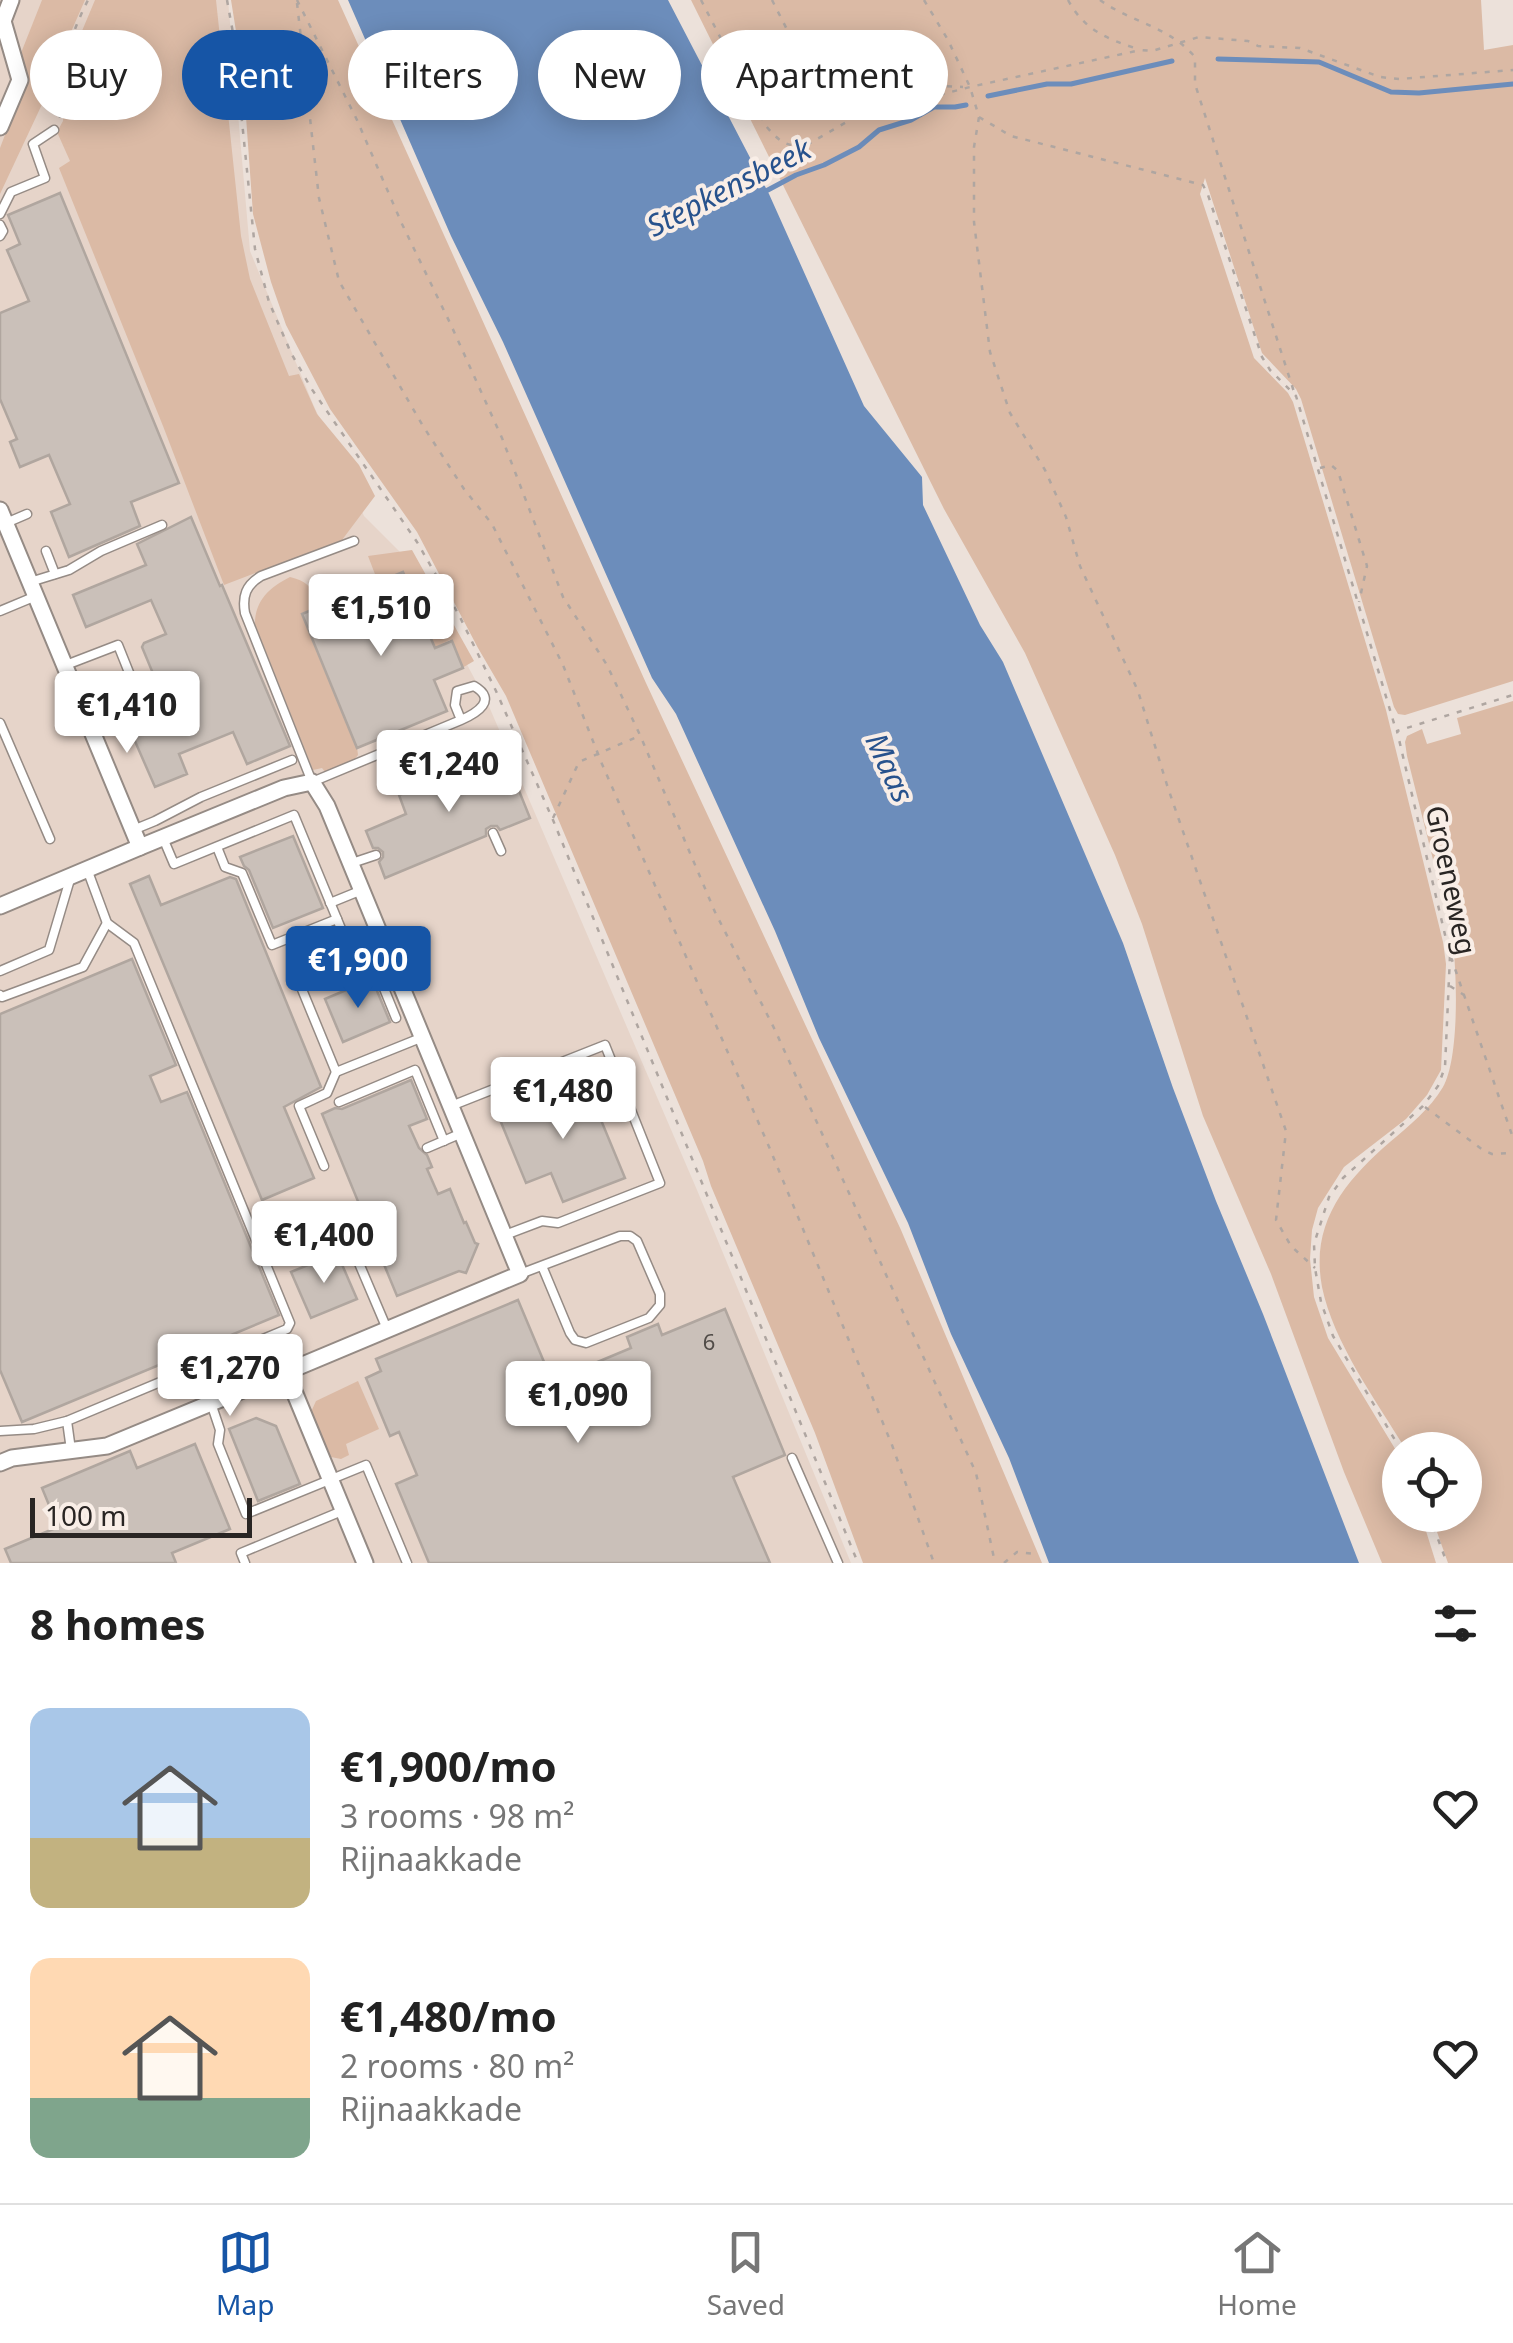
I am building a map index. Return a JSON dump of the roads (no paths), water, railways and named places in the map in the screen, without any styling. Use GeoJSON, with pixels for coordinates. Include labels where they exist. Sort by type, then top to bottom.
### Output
{"type":"FeatureCollection","features":[{"type":"Feature","properties":{"kind":"street"},"geometry":{"type":"LineString","coordinates":[[0,128],[20,80],[3,21],[11,0]]}},
{"type":"Feature","properties":{"kind":"street"},"geometry":{"type":"LineString","coordinates":[[3,516],[140,848]]}},
{"type":"Feature","properties":{"kind":"street"},"geometry":{"type":"LineString","coordinates":[[0,906],[284,788],[312,782],[327,806],[362,890],[380,956],[422,1037],[520,1274],[106,1446],[12,1458],[0,1463]]}},
{"type":"Feature","properties":{"kind":"street"},"geometry":{"type":"LineString","coordinates":[[286,1372],[365,1563]]}},
{"type":"Feature","properties":{"kind":"lane"},"geometry":{"type":"LineString","coordinates":[[0,214],[11,192],[45,178],[33,144],[54,130]]}},
{"type":"Feature","properties":{"kind":"lane"},"geometry":{"type":"LineString","coordinates":[[0,225],[0,236]]}},
{"type":"Feature","properties":{"kind":"lane"},"geometry":{"type":"LineString","coordinates":[[3,516],[28,514]]}},
{"type":"Feature","properties":{"kind":"lane"},"geometry":{"type":"LineString","coordinates":[[0,611],[55,574],[162,524]]}},
{"type":"Feature","properties":{"kind":"lane"},"geometry":{"type":"LineString","coordinates":[[354,542],[261,576],[249,584],[243,601],[312,782],[461,720],[481,710],[484,696],[479,688],[457,691],[455,705],[461,720]]}},
{"type":"Feature","properties":{"kind":"lane"},"geometry":{"type":"LineString","coordinates":[[46,551],[55,574]]}},
{"type":"Feature","properties":{"kind":"lane"},"geometry":{"type":"LineString","coordinates":[[64,665],[118,645],[132,680],[80,702]]}},
{"type":"Feature","properties":{"kind":"lane"},"geometry":{"type":"LineString","coordinates":[[0,722],[50,839]]}},
{"type":"Feature","properties":{"kind":"lane"},"geometry":{"type":"LineString","coordinates":[[133,830],[200,797],[292,760]]}},
{"type":"Feature","properties":{"kind":"lane"},"geometry":{"type":"LineString","coordinates":[[163,838],[174,864],[294,815],[356,966]]}},
{"type":"Feature","properties":{"kind":"lane"},"geometry":{"type":"LineString","coordinates":[[493,833],[501,851]]}},
{"type":"Feature","properties":{"kind":"lane"},"geometry":{"type":"LineString","coordinates":[[216,847],[225,867],[242,873],[272,945],[337,918]]}},
{"type":"Feature","properties":{"kind":"lane"},"geometry":{"type":"LineString","coordinates":[[351,864],[376,855]]}},
{"type":"Feature","properties":{"kind":"lane"},"geometry":{"type":"LineString","coordinates":[[0,1431],[34,1429],[67,1421],[287,1329],[290,1322],[134,943],[107,923],[88,869]]}},
{"type":"Feature","properties":{"kind":"lane"},"geometry":{"type":"LineString","coordinates":[[0,971],[49,950],[71,876]]}},
{"type":"Feature","properties":{"kind":"lane"},"geometry":{"type":"LineString","coordinates":[[330,903],[362,890]]}},
{"type":"Feature","properties":{"kind":"lane"},"geometry":{"type":"LineString","coordinates":[[0,995],[83,967],[107,923]]}},
{"type":"Feature","properties":{"kind":"lane"},"geometry":{"type":"LineString","coordinates":[[336,1072],[301,987],[380,956],[396,1018]]}},
{"type":"Feature","properties":{"kind":"lane"},"geometry":{"type":"LineString","coordinates":[[324,1166],[299,1106],[326,1093],[336,1072],[422,1037]]}},
{"type":"Feature","properties":{"kind":"lane"},"geometry":{"type":"LineString","coordinates":[[451,1106],[605,1046],[660,1183],[558,1224],[542,1220],[505,1234]]}},
{"type":"Feature","properties":{"kind":"lane"},"geometry":{"type":"LineString","coordinates":[[339,1102],[415,1070],[444,1140]]}},
{"type":"Feature","properties":{"kind":"lane"},"geometry":{"type":"LineString","coordinates":[[427,1148],[462,1133]]}},
{"type":"Feature","properties":{"kind":"lane"},"geometry":{"type":"LineString","coordinates":[[302,1246],[344,1228],[387,1329]]}},
{"type":"Feature","properties":{"kind":"lane"},"geometry":{"type":"LineString","coordinates":[[520,1274],[620,1236],[630,1236],[636,1240],[660,1294],[660,1305],[649,1318],[608,1335],[586,1342],[575,1340],[542,1266]]}},
{"type":"Feature","properties":{"kind":"lane"},"geometry":{"type":"LineString","coordinates":[[211,1402],[220,1430],[218,1444],[246,1514],[366,1465],[407,1563]]}},
{"type":"Feature","properties":{"kind":"lane"},"geometry":{"type":"LineString","coordinates":[[67,1421],[72,1450]]}},
{"type":"Feature","properties":{"kind":"lane"},"geometry":{"type":"LineString","coordinates":[[792,1458],[838,1563]]}},
{"type":"Feature","properties":{"kind":"lane"},"geometry":{"type":"LineString","coordinates":[[245,1563],[241,1553],[344,1511]]}},
{"type":"Feature","properties":{"kind":"water","name":"Maas"},"geometry":{"type":"Polygon","coordinates":[[[348,0],[668,0],[701,63],[701,120],[730,120],[769,194],[864,406],[922,477],[923,505],[980,625],[1003,662],[1123,943],[1216,1201],[1359,1563],[1049,1563],[1009,1458],[951,1334],[908,1223],[819,1038],[676,714],[652,678],[400,120],[518,120],[518,30],[361,30],[348,0]]]}},
{"type":"Feature","properties":{"kind":"waterway","name":"Stepkensbeek"},"geometry":{"type":"LineString","coordinates":[[1218,59],[1319,62],[1391,92],[1513,84]]}},
{"type":"Feature","properties":{"kind":"waterway","name":"Stepkensbeek"},"geometry":{"type":"LineString","coordinates":[[988,96],[1047,84],[1071,84],[1172,61]]}},
{"type":"Feature","properties":{"kind":"waterway","name":"Stepkensbeek"},"geometry":{"type":"LineString","coordinates":[[766,191],[859,147],[879,130],[911,120],[934,107],[966,105]]}}]}
